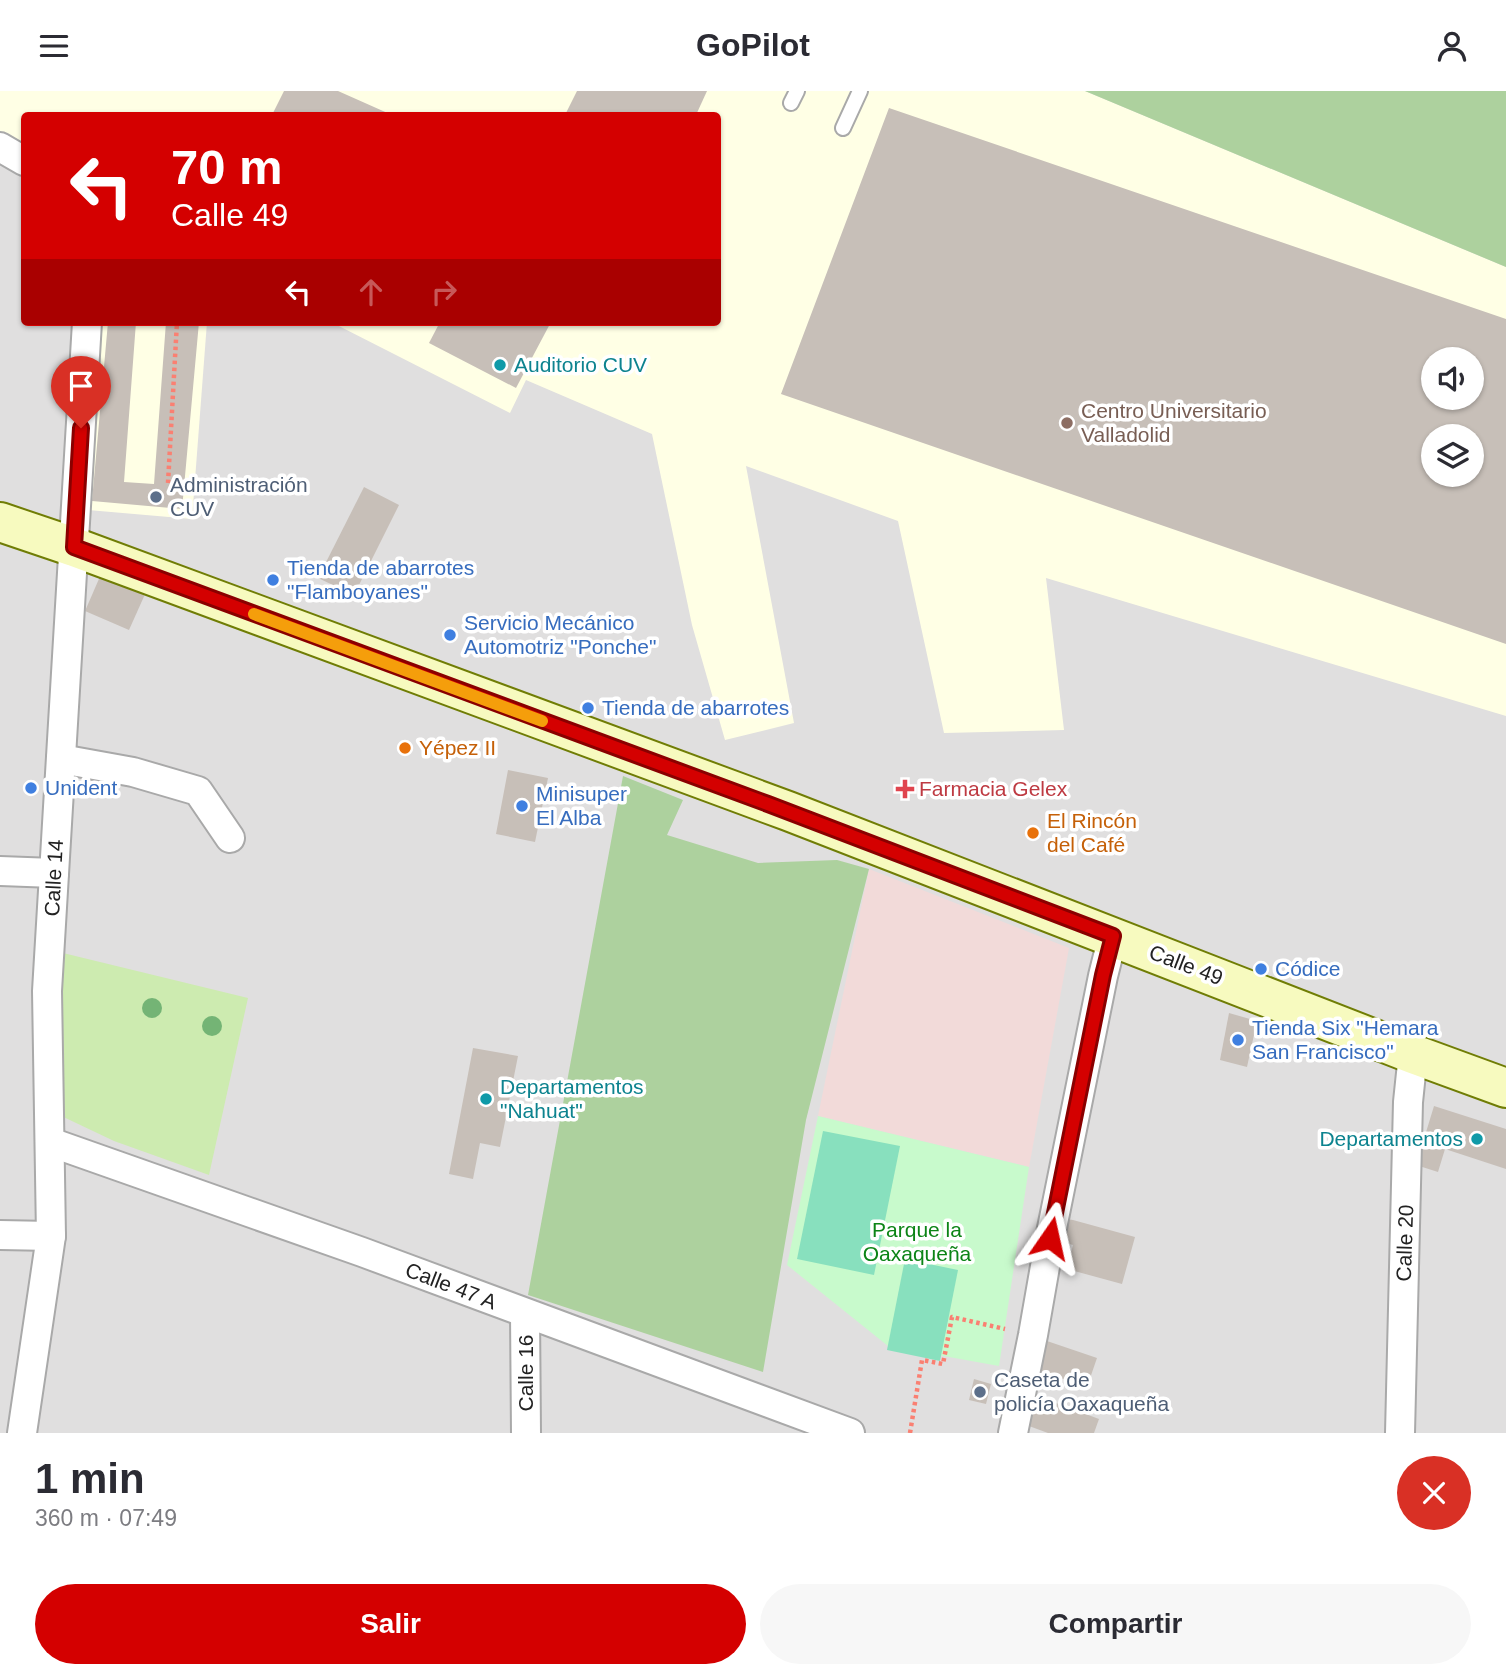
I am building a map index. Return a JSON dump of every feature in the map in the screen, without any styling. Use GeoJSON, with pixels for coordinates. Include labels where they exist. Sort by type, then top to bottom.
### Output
{"type":"FeatureCollection","features":[{"type":"Feature","properties":{"kind":"street"},"geometry":{"type":"LineString","coordinates":[[0,147],[21,159]]}},
{"type":"Feature","properties":{"kind":"street","name":"Calle 14"},"geometry":{"type":"LineString","coordinates":[[22,1433],[51,1236],[47,991],[87,326]]}},
{"type":"Feature","properties":{"kind":"street","name":"Calle 49"},"geometry":{"type":"LineString","coordinates":[[0,522],[768,804],[1506,1088]]}},
{"type":"Feature","properties":{"kind":"street"},"geometry":{"type":"LineString","coordinates":[[61,759],[133,772],[198,791],[230,838]]}},
{"type":"Feature","properties":{"kind":"street"},"geometry":{"type":"LineString","coordinates":[[0,871],[54,873]]}},
{"type":"Feature","properties":{"kind":"street"},"geometry":{"type":"LineString","coordinates":[[1013,1433],[1103,975],[1113,936]]}},
{"type":"Feature","properties":{"kind":"street","name":"Calle 20"},"geometry":{"type":"LineString","coordinates":[[1400,1433],[1408,1115],[1413,1054]]}},
{"type":"Feature","properties":{"kind":"street","name":"Calle 47 A"},"geometry":{"type":"LineString","coordinates":[[50,1142],[362,1252],[850,1433]]}},
{"type":"Feature","properties":{"kind":"street"},"geometry":{"type":"LineString","coordinates":[[0,1235],[51,1236]]}},
{"type":"Feature","properties":{"kind":"street","name":"Calle 16"},"geometry":{"type":"LineString","coordinates":[[525,1314],[526,1433]]}},
{"type":"Feature","properties":{"kind":"lane"},"geometry":{"type":"LineString","coordinates":[[843,128],[860,91]]}},
{"type":"Feature","properties":{"kind":"path"},"geometry":{"type":"LineString","coordinates":[[168,483],[177,326]]}},
{"type":"Feature","properties":{"kind":"path"},"geometry":{"type":"LineString","coordinates":[[910,1433],[922,1360],[943,1364],[952,1317],[1033,1335]]}},
{"type":"Feature","properties":{"kind":"shaded area"},"geometry":{"type":"Polygon","coordinates":[[[0,91],[1506,91],[1506,1433],[0,1433],[0,91]]]}},
{"type":"Feature","properties":{"kind":"shaded area","name":"Centro Universitario Valladolid"},"geometry":{"type":"Polygon","coordinates":[[[0,91],[1085,91],[1506,267],[1506,716],[1046,578],[1064,730],[944,733],[898,521],[746,466],[794,723],[725,740],[692,625],[652,434],[526,380],[510,413],[339,326],[721,326],[721,112],[21,112],[21,147],[0,136],[0,91]]]}},
{"type":"Feature","properties":{"kind":"shaded area"},"geometry":{"type":"Polygon","coordinates":[[[94,326],[207,326],[192,519],[88,510],[94,326]]]}},
{"type":"Feature","properties":{"kind":"shaded area"},"geometry":{"type":"Polygon","coordinates":[[[869,869],[1069,948],[1029,1167],[818,1116],[869,869]]]}},
{"type":"Feature","properties":{"kind":"green space"},"geometry":{"type":"Polygon","coordinates":[[[1085,91],[1506,91],[1506,267],[1085,91]]]}},
{"type":"Feature","properties":{"kind":"green space"},"geometry":{"type":"Polygon","coordinates":[[[623,776],[683,800],[667,835],[758,863],[837,860],[869,869],[806,1120],[763,1372],[528,1295],[623,776]]]}},
{"type":"Feature","properties":{"kind":"green space"},"geometry":{"type":"Polygon","coordinates":[[[63,953],[248,998],[209,1175],[114,1141],[55,1113],[63,953]]]}},
{"type":"Feature","properties":{"kind":"green space","name":"Parque la Oaxaqueña"},"geometry":{"type":"Polygon","coordinates":[[[818,1116],[1029,1167],[999,1366],[888,1346],[787,1265],[818,1116]]]}},
{"type":"Feature","properties":{"kind":"green space"},"geometry":{"type":"Polygon","coordinates":[[[823,1131],[900,1146],[874,1275],[797,1259],[823,1131]]]}},
{"type":"Feature","properties":{"kind":"green space"},"geometry":{"type":"Polygon","coordinates":[[[905,1259],[958,1270],[940,1361],[887,1350],[905,1259]]]}},
{"type":"Feature","properties":{"kind":"building"},"geometry":{"type":"Polygon","coordinates":[[[284,91],[338,91],[385,112],[274,112],[284,91]]]}},
{"type":"Feature","properties":{"kind":"building"},"geometry":{"type":"Polygon","coordinates":[[[577,91],[707,91],[697,112],[566,112],[577,91]]]}},
{"type":"Feature","properties":{"kind":"building"},"geometry":{"type":"Polygon","coordinates":[[[889,108],[1506,319],[1506,644],[781,394],[889,108]]]}},
{"type":"Feature","properties":{"kind":"building"},"geometry":{"type":"Polygon","coordinates":[[[108,326],[136,326],[124,482],[154,484],[166,326],[199,326],[182,509],[92,501],[108,326]]]}},
{"type":"Feature","properties":{"kind":"building","name":"Auditorio CUV"},"geometry":{"type":"Polygon","coordinates":[[[438,326],[549,326],[516,388],[429,343],[438,326]]]}},
{"type":"Feature","properties":{"kind":"building"},"geometry":{"type":"Polygon","coordinates":[[[364,487],[399,505],[354,595],[318,578],[364,487]]]}},
{"type":"Feature","properties":{"kind":"building"},"geometry":{"type":"Polygon","coordinates":[[[102,572],[146,592],[129,630],[85,611],[102,572]]]}},
{"type":"Feature","properties":{"kind":"building","name":"Minisuper El Alba"},"geometry":{"type":"Polygon","coordinates":[[[508,770],[548,778],[535,842],[496,834],[508,770]]]}},
{"type":"Feature","properties":{"kind":"building","name":"Tienda Six \"Hemara San Francisco\""},"geometry":{"type":"Polygon","coordinates":[[[1229,1013],[1257,1021],[1247,1067],[1220,1060],[1229,1013]]]}},
{"type":"Feature","properties":{"kind":"building","name":"Departamentos \"Nahuat\""},"geometry":{"type":"Polygon","coordinates":[[[473,1048],[518,1056],[500,1147],[480,1143],[473,1179],[449,1174],[473,1048]]]}},
{"type":"Feature","properties":{"kind":"building","name":"Departamentos"},"geometry":{"type":"Polygon","coordinates":[[[1434,1106],[1506,1129],[1506,1169],[1445,1149],[1438,1172],[1416,1165],[1434,1106]]]}},
{"type":"Feature","properties":{"kind":"building"},"geometry":{"type":"Polygon","coordinates":[[[1059,1218],[1135,1237],[1122,1284],[1067,1269],[1073,1245],[1066,1243],[1068,1238],[1055,1235],[1059,1218]]]}},
{"type":"Feature","properties":{"kind":"building"},"geometry":{"type":"Polygon","coordinates":[[[1047,1341],[1097,1358],[1087,1387],[1037,1370],[1047,1341]]]}},
{"type":"Feature","properties":{"kind":"building","name":"Caseta de policía Oaxaqueña"},"geometry":{"type":"Polygon","coordinates":[[[974,1379],[991,1384],[986,1404],[969,1400],[974,1379]]]}},
{"type":"Feature","properties":{"kind":"building"},"geometry":{"type":"Polygon","coordinates":[[[1029,1393],[1099,1419],[1094,1433],[1048,1433],[1018,1422],[1029,1393]]]}},
{"type":"Feature","properties":{"kind":"slow traffic"},"geometry":{"type":"LineString","coordinates":[[254,614],[542,721]]}},
{"type":"Feature","properties":{"kind":"place","name":"Auditorio CUV"},"geometry":{"type":"Point","coordinates":[500,365]}},
{"type":"Feature","properties":{"kind":"place","name":"Centro Universitario Valladolid"},"geometry":{"type":"Point","coordinates":[1067,423]}},
{"type":"Feature","properties":{"kind":"place","name":"Administración CUV"},"geometry":{"type":"Point","coordinates":[156,497]}},
{"type":"Feature","properties":{"kind":"place","name":"Tienda de abarrotes \"Flamboyanes\""},"geometry":{"type":"Point","coordinates":[273,580]}},
{"type":"Feature","properties":{"kind":"place","name":"Servicio Mecánico Automotriz \"Ponche\""},"geometry":{"type":"Point","coordinates":[450,635]}},
{"type":"Feature","properties":{"kind":"place","name":"Tienda de abarrotes"},"geometry":{"type":"Point","coordinates":[588,708]}},
{"type":"Feature","properties":{"kind":"place","name":"Yépez II"},"geometry":{"type":"Point","coordinates":[405,748]}},
{"type":"Feature","properties":{"kind":"place","name":"Unident"},"geometry":{"type":"Point","coordinates":[31,788]}},
{"type":"Feature","properties":{"kind":"place","name":"Farmacia Gelex"},"geometry":{"type":"Point","coordinates":[905,789]}},
{"type":"Feature","properties":{"kind":"place","name":"Minisuper El Alba"},"geometry":{"type":"Point","coordinates":[522,806]}},
{"type":"Feature","properties":{"kind":"place","name":"El Rincón del Café"},"geometry":{"type":"Point","coordinates":[1033,833]}},
{"type":"Feature","properties":{"kind":"place","name":"Códice"},"geometry":{"type":"Point","coordinates":[1261,969]}},
{"type":"Feature","properties":{"kind":"place","name":"Tienda Six \"Hemara San Francisco\""},"geometry":{"type":"Point","coordinates":[1238,1040]}},
{"type":"Feature","properties":{"kind":"place","name":"Departamentos \"Nahuat\""},"geometry":{"type":"Point","coordinates":[486,1099]}},
{"type":"Feature","properties":{"kind":"place","name":"Departamentos"},"geometry":{"type":"Point","coordinates":[1477,1139]}},
{"type":"Feature","properties":{"kind":"place","name":"Caseta de policía Oaxaqueña"},"geometry":{"type":"Point","coordinates":[980,1392]}},
{"type":"Feature","properties":{"kind":"route"},"geometry":{"type":"LineString","coordinates":[[81,428],[74,547],[768,804],[1113,936],[1050,1238]]}}]}
